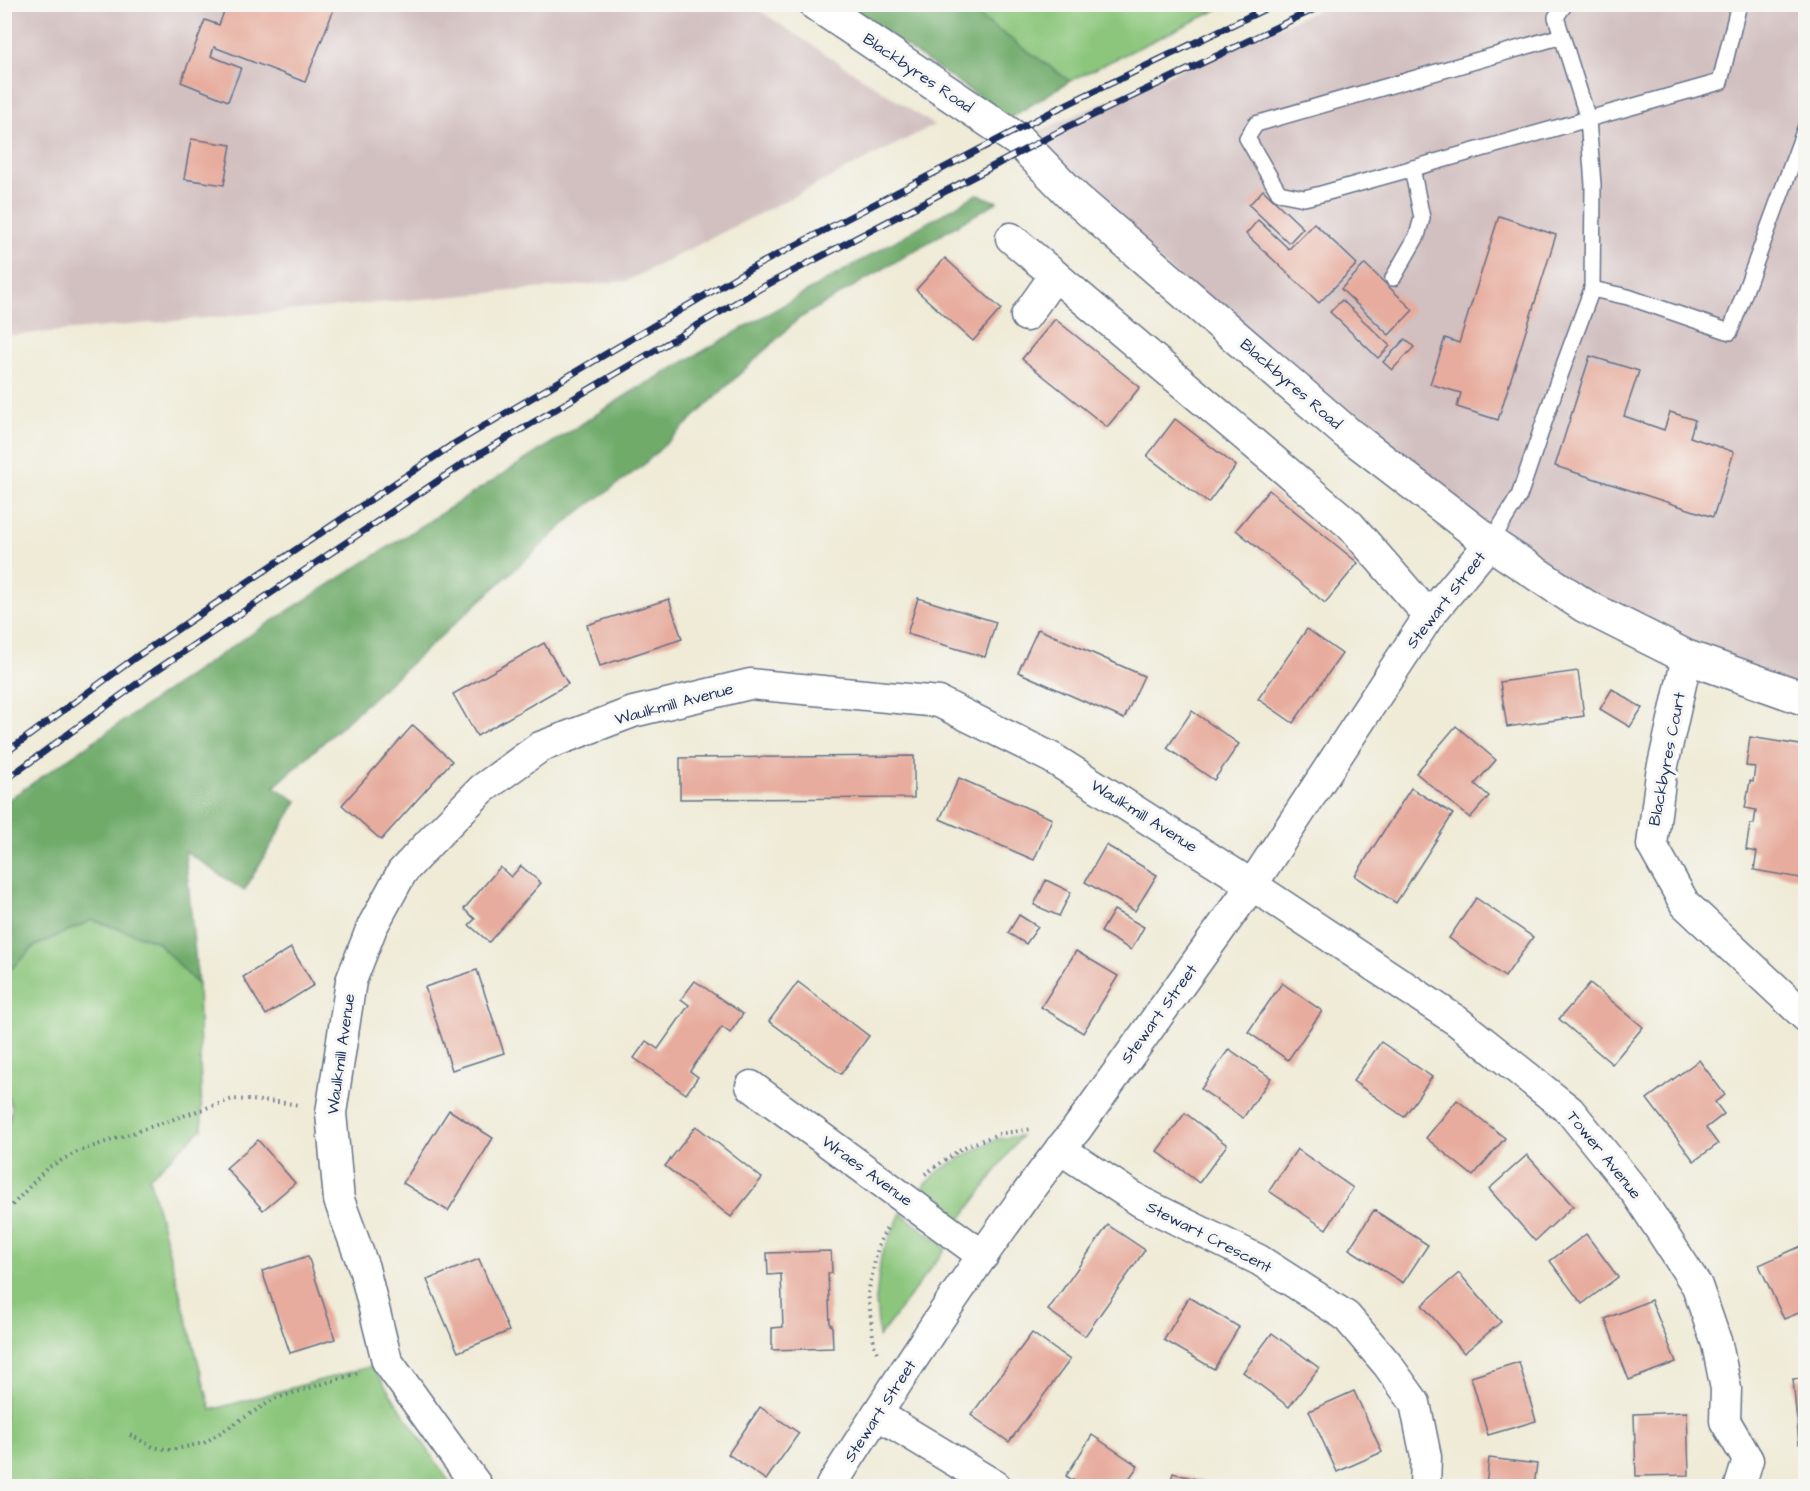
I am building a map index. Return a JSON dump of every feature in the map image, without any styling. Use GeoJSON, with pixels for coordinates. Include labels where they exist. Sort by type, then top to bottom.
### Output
{"type":"FeatureCollection","features":[{"type":"Feature","properties":{"kind":"street","name":"Blackbyres Road"},"geometry":{"type":"LineString","coordinates":[[816,4],[1018,140],[1075,198],[1347,433],[1490,543],[1585,606],[1687,657],[1806,699]]}},
{"type":"Feature","properties":{"kind":"street"},"geometry":{"type":"LineString","coordinates":[[1011,238],[1350,525],[1429,616]]}},
{"type":"Feature","properties":{"kind":"street"},"geometry":{"type":"LineString","coordinates":[[1026,316],[1054,274]]}},
{"type":"Feature","properties":{"kind":"street","name":"Stewart Street"},"geometry":{"type":"LineString","coordinates":[[831,1486],[892,1389],[983,1256],[1252,885],[1429,616],[1490,543]]}},
{"type":"Feature","properties":{"kind":"street","name":"Blackbyres Court"},"geometry":{"type":"LineString","coordinates":[[1687,657],[1661,774],[1652,845],[1685,904],[1806,1017]]}},
{"type":"Feature","properties":{"kind":"street","name":"Waulkmill Avenue"},"geometry":{"type":"LineString","coordinates":[[477,1486],[387,1361],[364,1268],[339,1200],[332,1113],[351,981],[372,927],[402,872],[482,789],[540,747],[633,712],[750,684],[939,702],[1052,758],[1252,885]]}},
{"type":"Feature","properties":{"kind":"street","name":"Tower Avenue"},"geometry":{"type":"LineString","coordinates":[[1252,885],[1457,1021],[1570,1111],[1637,1194],[1697,1286],[1717,1344],[1726,1389],[1725,1421],[1748,1460],[1740,1486]]}},
{"type":"Feature","properties":{"kind":"street","name":"Wraes Avenue"},"geometry":{"type":"LineString","coordinates":[[751,1086],[983,1256]]}},
{"type":"Feature","properties":{"kind":"street","name":"Stewart Crescent"},"geometry":{"type":"LineString","coordinates":[[1060,1149],[1141,1202],[1259,1260],[1346,1317],[1387,1364],[1415,1403],[1426,1457],[1425,1486]]}},
{"type":"Feature","properties":{"kind":"street"},"geometry":{"type":"LineString","coordinates":[[877,1414],[996,1486]]}},
{"type":"Feature","properties":{"kind":"lane"},"geometry":{"type":"LineString","coordinates":[[1490,543],[1519,496],[1592,289],[1593,185],[1588,119],[1556,17],[1565,4]]}},
{"type":"Feature","properties":{"kind":"lane"},"geometry":{"type":"LineString","coordinates":[[1562,36],[1256,124],[1247,138],[1279,193],[1304,198],[1720,82],[1739,4]]}},
{"type":"Feature","properties":{"kind":"lane"},"geometry":{"type":"LineString","coordinates":[[1592,289],[1628,297],[1730,332],[1806,126]]}},
{"type":"Feature","properties":{"kind":"lane"},"geometry":{"type":"LineString","coordinates":[[1393,278],[1417,236],[1422,218],[1412,168]]}},
{"type":"Feature","properties":{"kind":"path"},"geometry":{"type":"LineString","coordinates":[[4,1214],[47,1168],[79,1151],[233,1099],[279,1102],[332,1113]]}},
{"type":"Feature","properties":{"kind":"path"},"geometry":{"type":"LineString","coordinates":[[130,1435],[153,1447],[171,1450],[204,1443],[274,1399],[353,1376],[387,1361]]}},
{"type":"Feature","properties":{"kind":"shaded area"},"geometry":{"type":"Polygon","coordinates":[[[5,5],[751,5],[934,125],[627,281],[5,336],[5,5]]]}},
{"type":"Feature","properties":{"kind":"shaded area"},"geometry":{"type":"Polygon","coordinates":[[[1328,5],[1805,5],[1805,699],[1490,543],[1018,140],[1328,5]]]}},
{"type":"Feature","properties":{"kind":"green space"},"geometry":{"type":"Polygon","coordinates":[[[846,5],[963,5],[1070,81],[1010,118],[846,5]]]}},
{"type":"Feature","properties":{"kind":"green space"},"geometry":{"type":"Polygon","coordinates":[[[963,5],[1227,5],[1070,81],[963,5]]]}},
{"type":"Feature","properties":{"kind":"green space"},"geometry":{"type":"Polygon","coordinates":[[[977,194],[997,202],[798,319],[641,467],[576,514],[274,787],[297,801],[244,891],[185,851],[198,985],[156,941],[92,920],[35,946],[5,975],[5,802],[233,646],[630,393],[977,194]]]}},
{"type":"Feature","properties":{"kind":"green space"},"geometry":{"type":"Polygon","coordinates":[[[92,920],[156,941],[198,985],[202,1129],[149,1177],[211,1410],[372,1366],[452,1486],[5,1486],[4,1142],[12,1108],[5,1088],[4,975],[35,946],[92,920]]]}},
{"type":"Feature","properties":{"kind":"green space"},"geometry":{"type":"Polygon","coordinates":[[[1021,1136],[959,1222],[918,1192],[940,1170],[962,1157],[997,1139],[1021,1136]]]}},
{"type":"Feature","properties":{"kind":"green space"},"geometry":{"type":"Polygon","coordinates":[[[901,1213],[946,1248],[879,1337],[876,1300],[881,1256],[901,1213]]]}},
{"type":"Feature","properties":{"kind":"building"},"geometry":{"type":"Polygon","coordinates":[[[227,4],[336,4],[305,82],[214,47],[211,56],[241,68],[228,101],[181,82],[205,20],[219,25],[227,4]]]}},
{"type":"Feature","properties":{"kind":"building"},"geometry":{"type":"Polygon","coordinates":[[[191,139],[231,145],[224,185],[184,179],[191,139]]]}},
{"type":"Feature","properties":{"kind":"building"},"geometry":{"type":"Polygon","coordinates":[[[1263,190],[1303,228],[1289,243],[1249,205],[1263,190]]]}},
{"type":"Feature","properties":{"kind":"building"},"geometry":{"type":"Polygon","coordinates":[[[1499,216],[1556,235],[1498,420],[1457,407],[1461,393],[1430,384],[1445,338],[1459,343],[1499,216]]]}},
{"type":"Feature","properties":{"kind":"building"},"geometry":{"type":"Polygon","coordinates":[[[1258,220],[1289,249],[1314,223],[1357,264],[1319,303],[1246,234],[1258,220]]]}},
{"type":"Feature","properties":{"kind":"building"},"geometry":{"type":"Polygon","coordinates":[[[945,258],[1001,309],[973,341],[916,290],[945,258]]]}},
{"type":"Feature","properties":{"kind":"building"},"geometry":{"type":"Polygon","coordinates":[[[1365,264],[1413,310],[1389,335],[1341,289],[1365,264]]]}},
{"type":"Feature","properties":{"kind":"building"},"geometry":{"type":"Polygon","coordinates":[[[1342,300],[1390,346],[1378,358],[1330,312],[1342,300]]]}},
{"type":"Feature","properties":{"kind":"building"},"geometry":{"type":"Polygon","coordinates":[[[1055,319],[1140,387],[1107,427],[1022,359],[1055,319]]]}},
{"type":"Feature","properties":{"kind":"building"},"geometry":{"type":"Polygon","coordinates":[[[1405,339],[1414,347],[1392,370],[1383,362],[1405,339]]]}},
{"type":"Feature","properties":{"kind":"building"},"geometry":{"type":"Polygon","coordinates":[[[1590,356],[1639,371],[1624,416],[1664,430],[1670,412],[1695,420],[1690,437],[1734,452],[1713,517],[1555,466],[1590,356]]]}},
{"type":"Feature","properties":{"kind":"building"},"geometry":{"type":"Polygon","coordinates":[[[1175,419],[1236,466],[1208,503],[1147,456],[1175,419]]]}},
{"type":"Feature","properties":{"kind":"building"},"geometry":{"type":"Polygon","coordinates":[[[1269,490],[1358,563],[1325,603],[1236,530],[1269,490]]]}},
{"type":"Feature","properties":{"kind":"building"},"geometry":{"type":"Polygon","coordinates":[[[918,598],[996,622],[985,657],[907,634],[918,598]]]}},
{"type":"Feature","properties":{"kind":"building"},"geometry":{"type":"Polygon","coordinates":[[[669,599],[682,639],[600,666],[587,625],[669,599]]]}},
{"type":"Feature","properties":{"kind":"building"},"geometry":{"type":"Polygon","coordinates":[[[1038,629],[1144,676],[1124,719],[1018,672],[1038,629]]]}},
{"type":"Feature","properties":{"kind":"building"},"geometry":{"type":"Polygon","coordinates":[[[1307,629],[1342,654],[1293,723],[1258,699],[1307,629]]]}},
{"type":"Feature","properties":{"kind":"building"},"geometry":{"type":"Polygon","coordinates":[[[544,643],[568,684],[477,736],[453,694],[544,643]]]}},
{"type":"Feature","properties":{"kind":"building"},"geometry":{"type":"Polygon","coordinates":[[[1578,671],[1584,716],[1507,727],[1500,682],[1578,671]]]}},
{"type":"Feature","properties":{"kind":"building"},"geometry":{"type":"Polygon","coordinates":[[[1612,689],[1642,708],[1630,727],[1600,709],[1612,689]]]}},
{"type":"Feature","properties":{"kind":"building"},"geometry":{"type":"Polygon","coordinates":[[[1192,711],[1239,744],[1214,780],[1167,748],[1192,711]]]}},
{"type":"Feature","properties":{"kind":"building"},"geometry":{"type":"Polygon","coordinates":[[[413,725],[452,761],[381,840],[342,805],[413,725]]]}},
{"type":"Feature","properties":{"kind":"building"},"geometry":{"type":"Polygon","coordinates":[[[1456,726],[1496,760],[1475,784],[1489,796],[1470,818],[1416,773],[1456,726]]]}},
{"type":"Feature","properties":{"kind":"building"},"geometry":{"type":"Polygon","coordinates":[[[1750,737],[1806,746],[1801,789],[1806,790],[1806,797],[1800,832],[1806,833],[1806,842],[1800,878],[1754,870],[1757,852],[1746,850],[1750,824],[1754,824],[1756,810],[1745,808],[1755,767],[1746,766],[1750,737]]]}},
{"type":"Feature","properties":{"kind":"building"},"geometry":{"type":"Polygon","coordinates":[[[914,756],[914,798],[680,799],[680,758],[914,756]]]}},
{"type":"Feature","properties":{"kind":"building"},"geometry":{"type":"Polygon","coordinates":[[[959,778],[1052,819],[1034,860],[940,819],[959,778]]]}},
{"type":"Feature","properties":{"kind":"building"},"geometry":{"type":"Polygon","coordinates":[[[1411,788],[1453,814],[1396,903],[1355,876],[1411,788]]]}},
{"type":"Feature","properties":{"kind":"building"},"geometry":{"type":"Polygon","coordinates":[[[1106,845],[1157,875],[1135,911],[1085,882],[1106,845]]]}},
{"type":"Feature","properties":{"kind":"building"},"geometry":{"type":"Polygon","coordinates":[[[521,866],[541,883],[489,942],[469,925],[475,919],[464,909],[500,867],[511,877],[521,866]]]}},
{"type":"Feature","properties":{"kind":"building"},"geometry":{"type":"Polygon","coordinates":[[[1046,880],[1071,892],[1059,916],[1034,905],[1046,880]]]}},
{"type":"Feature","properties":{"kind":"building"},"geometry":{"type":"Polygon","coordinates":[[[1476,898],[1533,937],[1505,977],[1449,938],[1476,898]]]}},
{"type":"Feature","properties":{"kind":"building"},"geometry":{"type":"Polygon","coordinates":[[[1114,910],[1144,927],[1131,950],[1101,932],[1114,910]]]}},
{"type":"Feature","properties":{"kind":"building"},"geometry":{"type":"Polygon","coordinates":[[[1019,915],[1038,927],[1026,944],[1008,933],[1019,915]]]}},
{"type":"Feature","properties":{"kind":"building"},"geometry":{"type":"Polygon","coordinates":[[[291,948],[314,985],[266,1015],[243,977],[291,948]]]}},
{"type":"Feature","properties":{"kind":"building"},"geometry":{"type":"Polygon","coordinates":[[[1076,951],[1118,976],[1083,1033],[1041,1007],[1076,951]]]}},
{"type":"Feature","properties":{"kind":"building"},"geometry":{"type":"Polygon","coordinates":[[[477,970],[504,1053],[452,1070],[425,987],[477,970]]]}},
{"type":"Feature","properties":{"kind":"building"},"geometry":{"type":"Polygon","coordinates":[[[695,981],[743,1014],[730,1033],[722,1027],[690,1071],[698,1077],[686,1094],[634,1058],[646,1041],[658,1049],[689,1005],[681,999],[695,981]]]}},
{"type":"Feature","properties":{"kind":"building"},"geometry":{"type":"Polygon","coordinates":[[[798,982],[869,1036],[841,1074],[769,1021],[798,982]]]}},
{"type":"Feature","properties":{"kind":"building"},"geometry":{"type":"Polygon","coordinates":[[[1282,983],[1322,1011],[1288,1060],[1248,1032],[1282,983]]]}},
{"type":"Feature","properties":{"kind":"building"},"geometry":{"type":"Polygon","coordinates":[[[1590,983],[1643,1027],[1612,1064],[1559,1019],[1590,983]]]}},
{"type":"Feature","properties":{"kind":"building"},"geometry":{"type":"Polygon","coordinates":[[[1381,1042],[1432,1077],[1404,1117],[1353,1081],[1381,1042]]]}},
{"type":"Feature","properties":{"kind":"building"},"geometry":{"type":"Polygon","coordinates":[[[1229,1049],[1271,1078],[1243,1118],[1201,1089],[1229,1049]]]}},
{"type":"Feature","properties":{"kind":"building"},"geometry":{"type":"Polygon","coordinates":[[[1699,1060],[1725,1095],[1715,1102],[1724,1114],[1706,1128],[1718,1144],[1694,1161],[1647,1099],[1699,1060]]]}},
{"type":"Feature","properties":{"kind":"building"},"geometry":{"type":"Polygon","coordinates":[[[1457,1100],[1505,1138],[1473,1176],[1426,1138],[1457,1100]]]}},
{"type":"Feature","properties":{"kind":"building"},"geometry":{"type":"Polygon","coordinates":[[[449,1110],[493,1138],[448,1211],[403,1183],[449,1110]]]}},
{"type":"Feature","properties":{"kind":"building"},"geometry":{"type":"Polygon","coordinates":[[[1185,1113],[1227,1145],[1199,1183],[1157,1151],[1185,1113]]]}},
{"type":"Feature","properties":{"kind":"building"},"geometry":{"type":"Polygon","coordinates":[[[696,1126],[762,1178],[731,1217],[665,1166],[696,1126]]]}},
{"type":"Feature","properties":{"kind":"building"},"geometry":{"type":"Polygon","coordinates":[[[258,1140],[295,1183],[263,1210],[226,1168],[258,1140]]]}},
{"type":"Feature","properties":{"kind":"building"},"geometry":{"type":"Polygon","coordinates":[[[1297,1149],[1353,1188],[1326,1229],[1269,1191],[1297,1149]]]}},
{"type":"Feature","properties":{"kind":"building"},"geometry":{"type":"Polygon","coordinates":[[[1527,1155],[1573,1206],[1535,1241],[1489,1189],[1527,1155]]]}},
{"type":"Feature","properties":{"kind":"building"},"geometry":{"type":"Polygon","coordinates":[[[1374,1210],[1428,1245],[1403,1283],[1349,1249],[1374,1210]]]}},
{"type":"Feature","properties":{"kind":"building"},"geometry":{"type":"Polygon","coordinates":[[[1108,1225],[1145,1250],[1085,1336],[1048,1310],[1108,1225]]]}},
{"type":"Feature","properties":{"kind":"building"},"geometry":{"type":"Polygon","coordinates":[[[1586,1234],[1618,1277],[1582,1304],[1550,1261],[1586,1234]]]}},
{"type":"Feature","properties":{"kind":"building"},"geometry":{"type":"Polygon","coordinates":[[[1806,1244],[1806,1310],[1784,1319],[1759,1265],[1806,1244]]]}},
{"type":"Feature","properties":{"kind":"building"},"geometry":{"type":"Polygon","coordinates":[[[831,1251],[832,1273],[828,1273],[833,1348],[772,1350],[772,1328],[783,1327],[781,1274],[768,1275],[767,1253],[831,1251]]]}},
{"type":"Feature","properties":{"kind":"building"},"geometry":{"type":"Polygon","coordinates":[[[308,1256],[335,1339],[290,1353],[262,1271],[308,1256]]]}},
{"type":"Feature","properties":{"kind":"building"},"geometry":{"type":"Polygon","coordinates":[[[479,1259],[509,1331],[458,1352],[427,1280],[479,1259]]]}},
{"type":"Feature","properties":{"kind":"building"},"geometry":{"type":"Polygon","coordinates":[[[1459,1273],[1501,1322],[1464,1353],[1422,1305],[1459,1273]]]}},
{"type":"Feature","properties":{"kind":"building"},"geometry":{"type":"Polygon","coordinates":[[[1189,1297],[1239,1327],[1214,1369],[1164,1340],[1189,1297]]]}},
{"type":"Feature","properties":{"kind":"building"},"geometry":{"type":"Polygon","coordinates":[[[1651,1300],[1676,1362],[1629,1380],[1605,1319],[1651,1300]]]}},
{"type":"Feature","properties":{"kind":"building"},"geometry":{"type":"Polygon","coordinates":[[[1032,1333],[1070,1360],[1009,1442],[971,1415],[1032,1333]]]}},
{"type":"Feature","properties":{"kind":"building"},"geometry":{"type":"Polygon","coordinates":[[[1272,1333],[1319,1368],[1289,1407],[1243,1372],[1272,1333]]]}},
{"type":"Feature","properties":{"kind":"building"},"geometry":{"type":"Polygon","coordinates":[[[1519,1362],[1536,1421],[1488,1435],[1471,1377],[1519,1362]]]}},
{"type":"Feature","properties":{"kind":"building"},"geometry":{"type":"Polygon","coordinates":[[[1806,1378],[1806,1444],[1799,1444],[1793,1379],[1806,1378]]]}},
{"type":"Feature","properties":{"kind":"building"},"geometry":{"type":"Polygon","coordinates":[[[1354,1391],[1382,1452],[1337,1472],[1309,1411],[1354,1391]]]}},
{"type":"Feature","properties":{"kind":"building"},"geometry":{"type":"Polygon","coordinates":[[[760,1407],[799,1433],[766,1480],[728,1454],[760,1407]]]}},
{"type":"Feature","properties":{"kind":"building"},"geometry":{"type":"Polygon","coordinates":[[[1687,1412],[1689,1475],[1636,1476],[1634,1414],[1687,1412]]]}},
{"type":"Feature","properties":{"kind":"building"},"geometry":{"type":"Polygon","coordinates":[[[1092,1435],[1138,1466],[1124,1486],[1082,1486],[1066,1476],[1092,1435]]]}},
{"type":"Feature","properties":{"kind":"building"},"geometry":{"type":"Polygon","coordinates":[[[1489,1458],[1537,1464],[1534,1486],[1486,1486],[1489,1458]]]}},
{"type":"Feature","properties":{"kind":"building"},"geometry":{"type":"Polygon","coordinates":[[[1173,1473],[1221,1486],[1169,1486],[1173,1473]]]}},
{"type":"Feature","properties":{"kind":"railway"},"geometry":{"type":"LineString","coordinates":[[4,754],[136,657],[452,445],[748,270],[1055,110],[1275,4]]}},
{"type":"Feature","properties":{"kind":"railway"},"geometry":{"type":"LineString","coordinates":[[4,781],[149,675],[463,464],[759,289],[1064,129],[1325,4]]}}]}
